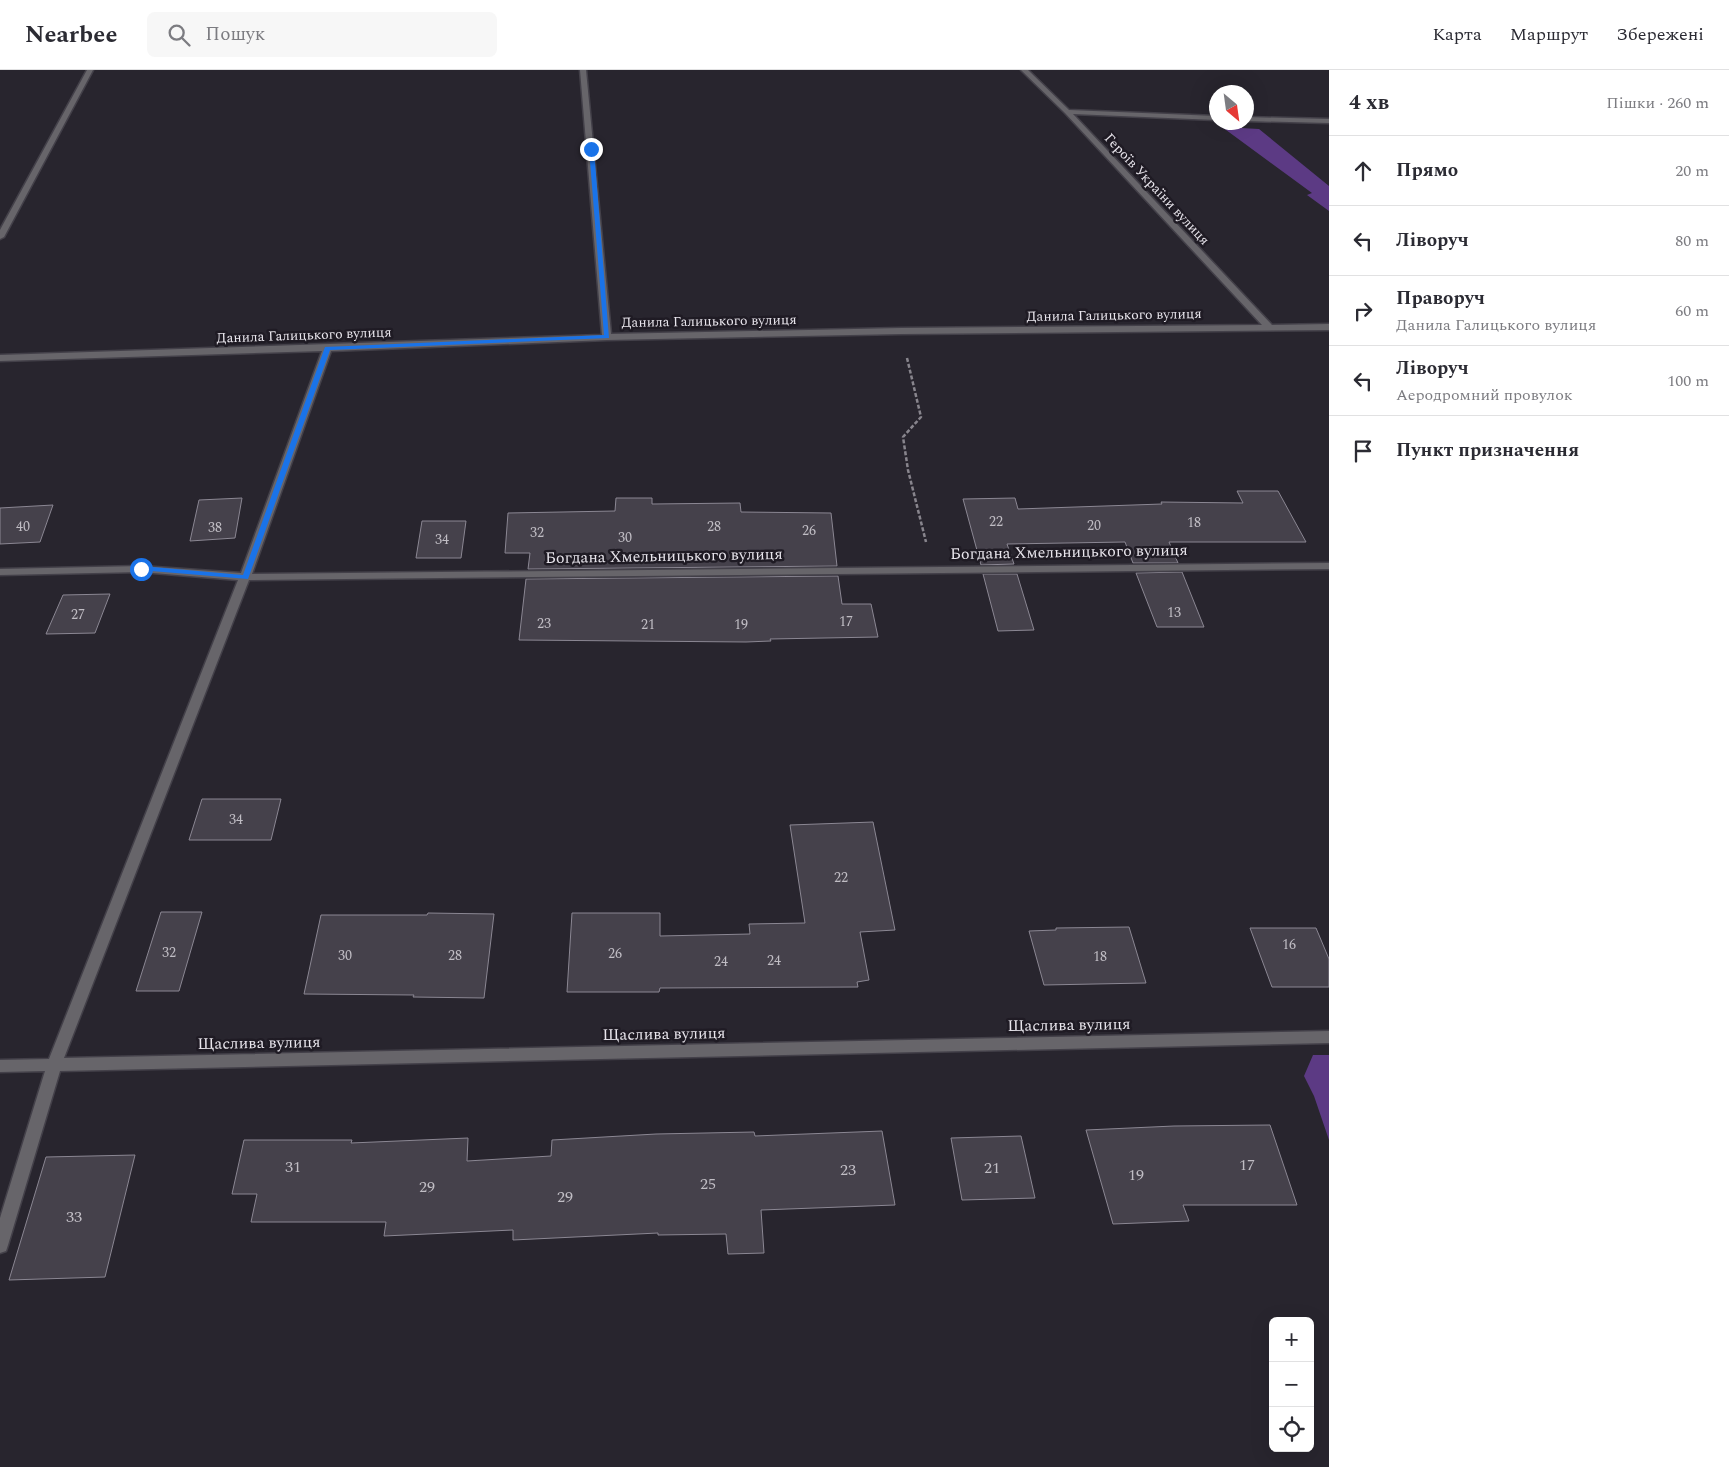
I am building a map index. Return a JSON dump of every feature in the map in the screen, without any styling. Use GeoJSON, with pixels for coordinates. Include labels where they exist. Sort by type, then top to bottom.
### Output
{"type":"FeatureCollection","features":[{"type":"Feature","properties":{"kind":"street"},"geometry":{"type":"LineString","coordinates":[[0,237],[90,70]]}},
{"type":"Feature","properties":{"kind":"street"},"geometry":{"type":"LineString","coordinates":[[583,70],[607,337]]}},
{"type":"Feature","properties":{"kind":"street","name":"Героїв України вулиця"},"geometry":{"type":"LineString","coordinates":[[1024,70],[1067,112],[1270,327]]}},
{"type":"Feature","properties":{"kind":"street"},"geometry":{"type":"LineString","coordinates":[[1067,112],[1209,118]]}},
{"type":"Feature","properties":{"kind":"street"},"geometry":{"type":"LineString","coordinates":[[1254,119],[1329,121]]}},
{"type":"Feature","properties":{"kind":"street","name":"Данила Галицького вулиця"},"geometry":{"type":"LineString","coordinates":[[0,358],[607,337],[901,331],[1329,327]]}},
{"type":"Feature","properties":{"kind":"street"},"geometry":{"type":"LineString","coordinates":[[0,1244],[54,1065],[245,577],[327,348]]}},
{"type":"Feature","properties":{"kind":"street","name":"Богдана Хмельницького вулиця"},"geometry":{"type":"LineString","coordinates":[[0,572],[141,569],[245,577],[1329,566]]}},
{"type":"Feature","properties":{"kind":"street","name":"Щаслива вулиця"},"geometry":{"type":"LineString","coordinates":[[0,1066],[1329,1037]]}},
{"type":"Feature","properties":{"kind":"path"},"geometry":{"type":"LineString","coordinates":[[901,331],[921,417],[903,437],[908,470],[932,570]]}},
{"type":"Feature","properties":{"kind":"shaded area"},"geometry":{"type":"Polygon","coordinates":[[[1259,129],[1329,186],[1329,211],[1307,195],[1312,193],[1226,130],[1259,129]]]}},
{"type":"Feature","properties":{"kind":"shaded area"},"geometry":{"type":"Polygon","coordinates":[[[1313,1055],[1329,1055],[1329,1140],[1314,1096],[1304,1076],[1313,1055]]]}},
{"type":"Feature","properties":{"kind":"building"},"geometry":{"type":"Polygon","coordinates":[[[1237,491],[1278,491],[1306,542],[1169,542],[1178,563],[1133,563],[1125,542],[1007,544],[1014,564],[981,565],[963,499],[1015,498],[1018,509],[1162,504],[1161,502],[1243,503],[1237,491]]]}},
{"type":"Feature","properties":{"kind":"building"},"geometry":{"type":"Polygon","coordinates":[[[242,498],[235,538],[190,541],[199,500],[242,498]]]}},
{"type":"Feature","properties":{"kind":"building"},"geometry":{"type":"Polygon","coordinates":[[[616,498],[652,498],[652,504],[740,503],[741,512],[831,513],[837,566],[528,569],[530,553],[505,553],[508,513],[615,511],[616,498]]]}},
{"type":"Feature","properties":{"kind":"building"},"geometry":{"type":"Polygon","coordinates":[[[53,505],[40,542],[0,544],[0,508],[53,505]]]}},
{"type":"Feature","properties":{"kind":"building"},"geometry":{"type":"Polygon","coordinates":[[[422,521],[466,521],[461,558],[416,558],[422,521]]]}},
{"type":"Feature","properties":{"kind":"building"},"geometry":{"type":"Polygon","coordinates":[[[1182,572],[1204,627],[1157,627],[1136,573],[1182,572]]]}},
{"type":"Feature","properties":{"kind":"building"},"geometry":{"type":"Polygon","coordinates":[[[983,574],[1017,574],[1034,630],[998,631],[983,574]]]}},
{"type":"Feature","properties":{"kind":"building"},"geometry":{"type":"Polygon","coordinates":[[[838,576],[842,604],[871,604],[878,637],[770,639],[771,641],[746,642],[519,640],[526,579],[838,576]]]}},
{"type":"Feature","properties":{"kind":"building"},"geometry":{"type":"Polygon","coordinates":[[[110,594],[95,633],[46,634],[63,595],[110,594]]]}},
{"type":"Feature","properties":{"kind":"building"},"geometry":{"type":"Polygon","coordinates":[[[202,799],[281,799],[271,840],[189,840],[202,799]]]}},
{"type":"Feature","properties":{"kind":"building"},"geometry":{"type":"Polygon","coordinates":[[[873,822],[895,930],[860,932],[869,980],[857,982],[858,987],[660,988],[659,992],[567,992],[572,913],[660,913],[660,936],[750,934],[749,924],[805,923],[790,825],[873,822]]]}},
{"type":"Feature","properties":{"kind":"building"},"geometry":{"type":"Polygon","coordinates":[[[161,912],[202,912],[179,991],[136,991],[161,912]]]}},
{"type":"Feature","properties":{"kind":"building"},"geometry":{"type":"Polygon","coordinates":[[[428,913],[494,914],[484,998],[304,994],[321,915],[427,915],[428,913]]]}},
{"type":"Feature","properties":{"kind":"building"},"geometry":{"type":"Polygon","coordinates":[[[1129,927],[1146,983],[1044,985],[1029,931],[1056,930],[1056,928],[1129,927]]]}},
{"type":"Feature","properties":{"kind":"building"},"geometry":{"type":"Polygon","coordinates":[[[1250,928],[1316,928],[1329,959],[1329,987],[1272,987],[1250,928]]]}},
{"type":"Feature","properties":{"kind":"building"},"geometry":{"type":"Polygon","coordinates":[[[1270,1125],[1297,1205],[1183,1205],[1189,1221],[1113,1224],[1086,1130],[1174,1126],[1270,1125]]]}},
{"type":"Feature","properties":{"kind":"building"},"geometry":{"type":"Polygon","coordinates":[[[882,1131],[895,1205],[761,1210],[764,1253],[728,1254],[726,1234],[658,1235],[658,1233],[513,1240],[513,1230],[384,1236],[386,1222],[251,1222],[257,1194],[232,1194],[244,1140],[352,1140],[351,1143],[468,1138],[467,1161],[551,1156],[552,1140],[656,1134],[754,1132],[755,1136],[882,1131]]]}},
{"type":"Feature","properties":{"kind":"building"},"geometry":{"type":"Polygon","coordinates":[[[1021,1136],[1035,1198],[962,1200],[951,1138],[1021,1136]]]}},
{"type":"Feature","properties":{"kind":"building"},"geometry":{"type":"Polygon","coordinates":[[[135,1155],[105,1277],[9,1280],[46,1157],[135,1155]]]}},
{"type":"Feature","properties":{"kind":"route"},"geometry":{"type":"LineString","coordinates":[[141,569],[245,577],[327,348],[607,337],[591,149]]}}]}
